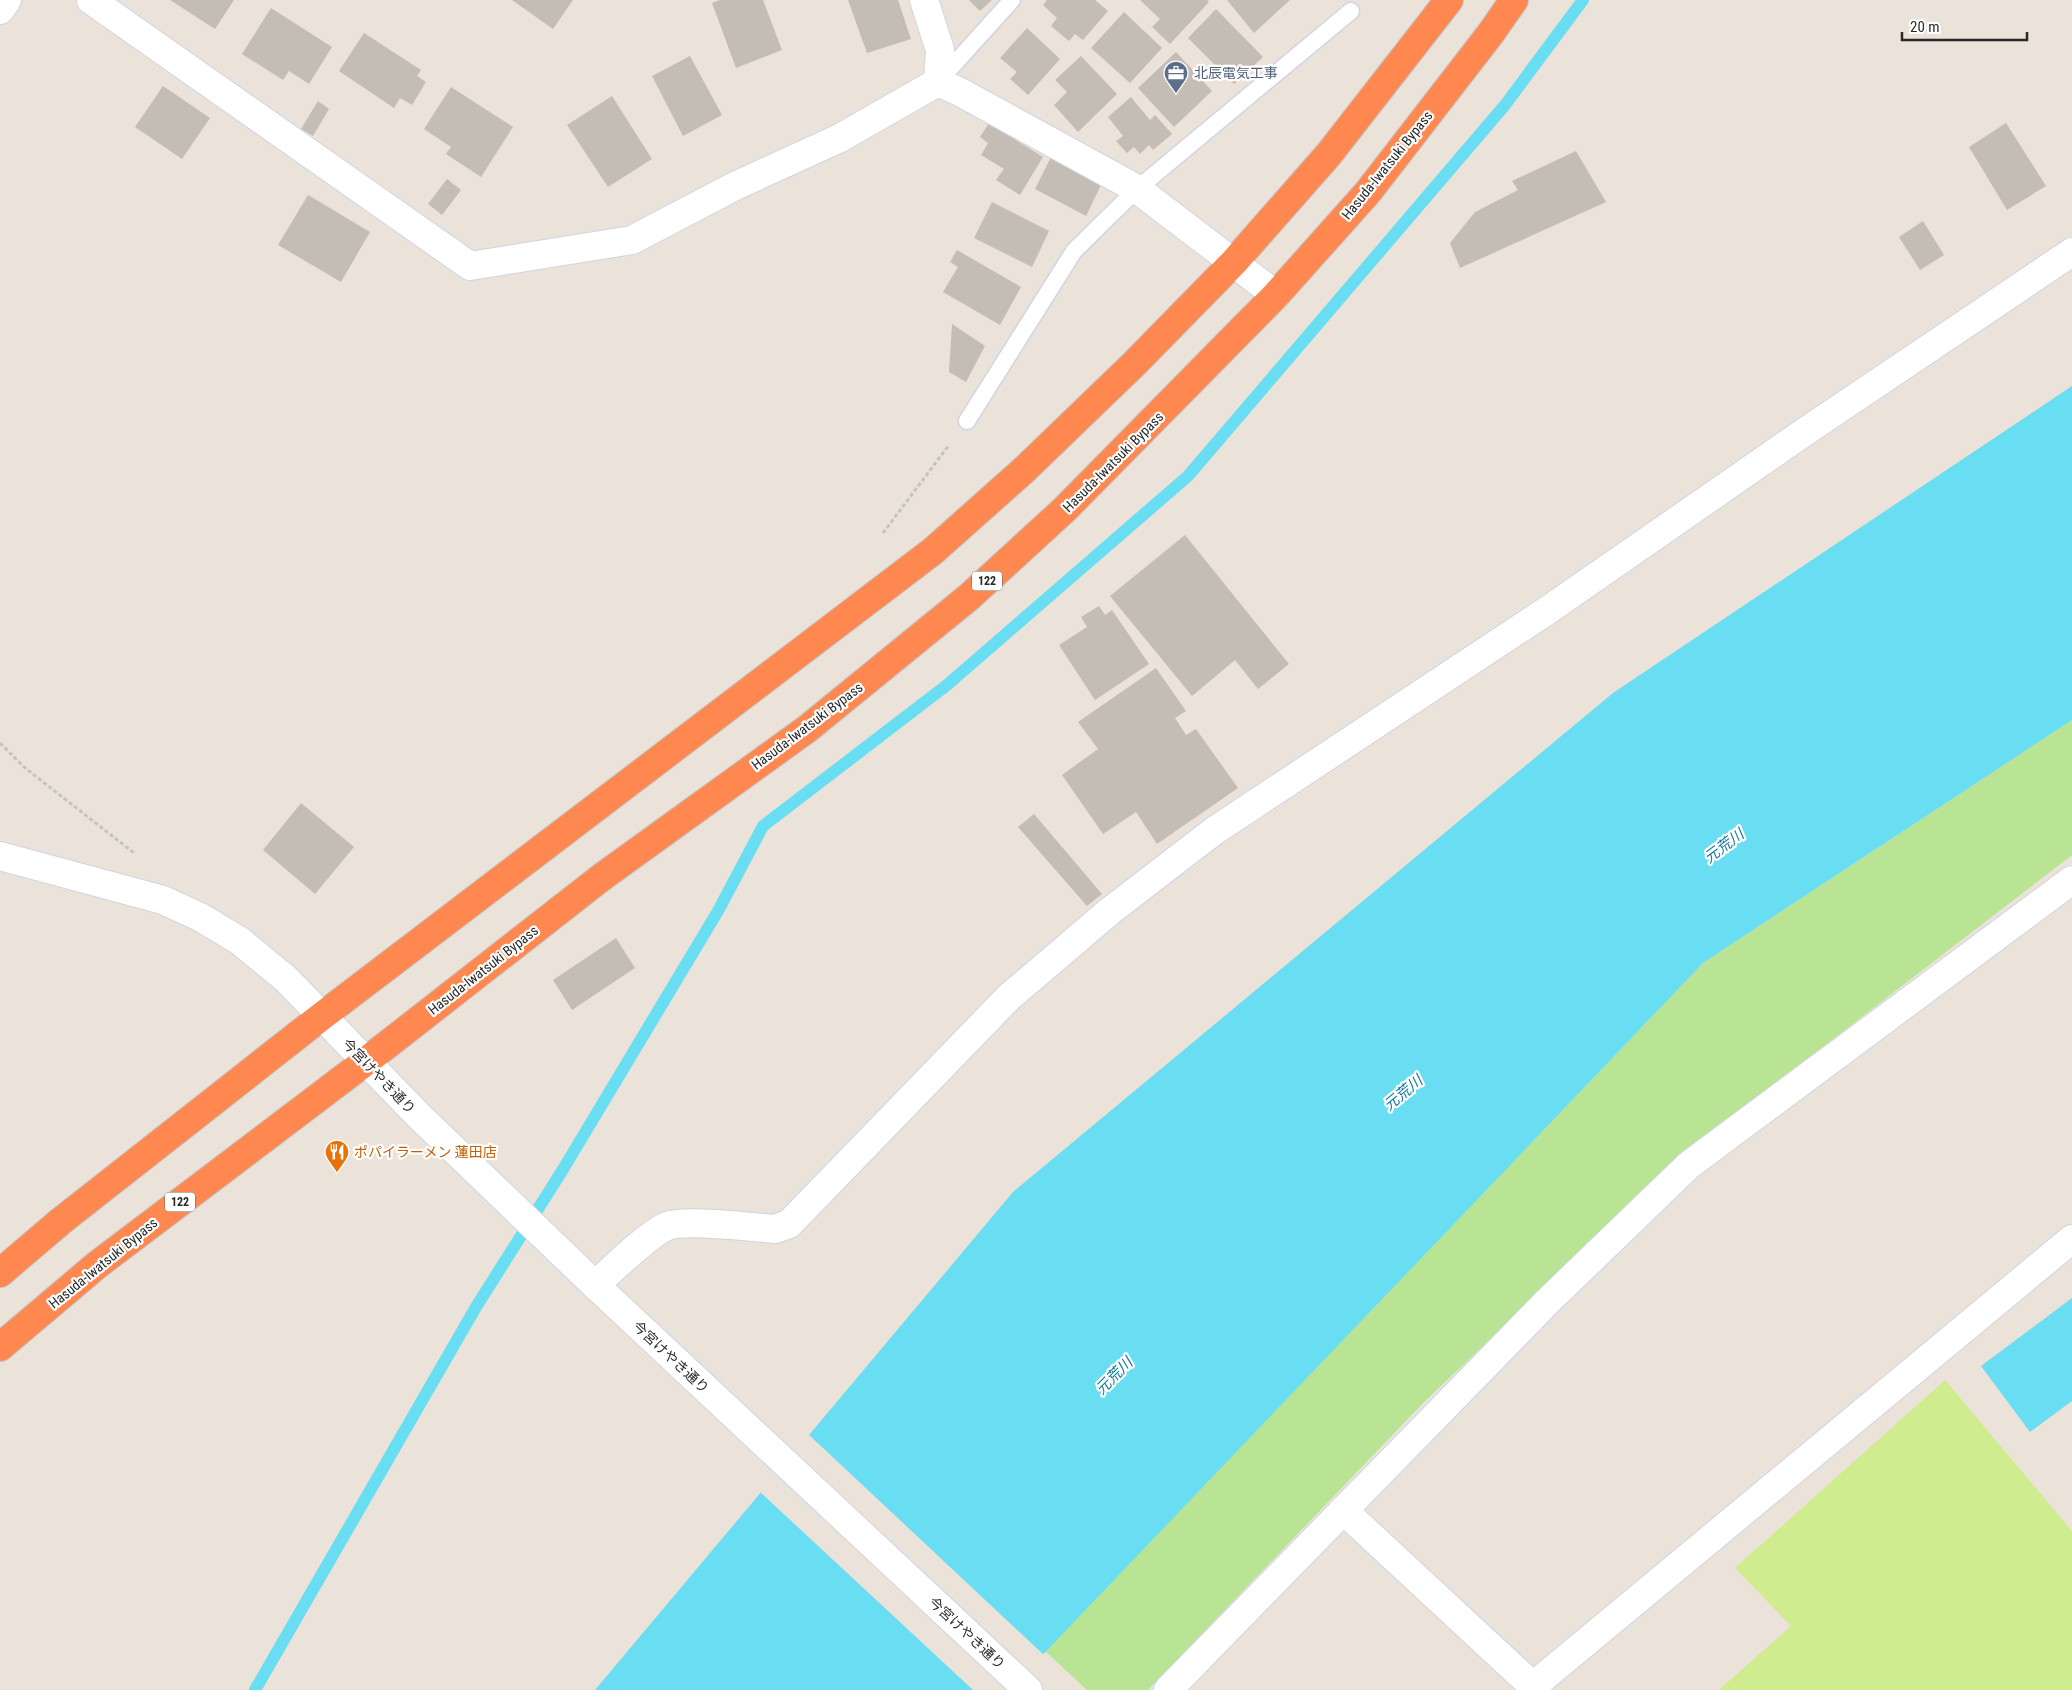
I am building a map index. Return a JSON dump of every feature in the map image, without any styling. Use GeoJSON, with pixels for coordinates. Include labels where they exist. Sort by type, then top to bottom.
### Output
{"type":"FeatureCollection","features":[{"type":"Feature","properties":{"kind":"highway"},"geometry":{"type":"LineString","coordinates":[[0,1273],[61,1222],[322,1016],[933,551],[1031,463],[1135,363],[1234,262],[1328,154],[1449,0]]}},
{"type":"Feature","properties":{"kind":"highway","name":"Hasuda-Iwatsuki Bypass"},"geometry":{"type":"LineString","coordinates":[[0,1347],[97,1265],[364,1062],[602,877],[807,729],[969,597],[1071,503],[1276,295],[1368,192],[1492,33],[1514,0]]}},
{"type":"Feature","properties":{"kind":"street"},"geometry":{"type":"LineString","coordinates":[[0,10],[7,0]]}},
{"type":"Feature","properties":{"kind":"street"},"geometry":{"type":"LineString","coordinates":[[91,0],[470,266],[632,240],[735,186],[840,138],[938,82]]}},
{"type":"Feature","properties":{"kind":"street"},"geometry":{"type":"LineString","coordinates":[[924,0],[940,50],[938,82]]}},
{"type":"Feature","properties":{"kind":"street"},"geometry":{"type":"LineString","coordinates":[[938,82],[960,92],[1137,189],[1276,295]]}},
{"type":"Feature","properties":{"kind":"street"},"geometry":{"type":"LineString","coordinates":[[595,1285],[644,1242],[666,1226],[683,1223],[775,1229],[789,1224],[1009,998],[1110,911],[1214,831],[1540,616],[1806,431],[2072,252]]}},
{"type":"Feature","properties":{"kind":"street","name":"今宮けやき通り"},"geometry":{"type":"LineString","coordinates":[[0,856],[163,900],[200,917],[240,941],[286,979],[364,1062],[617,1306],[1028,1690]]}},
{"type":"Feature","properties":{"kind":"street"},"geometry":{"type":"LineString","coordinates":[[1168,1690],[1547,1302],[1689,1165],[2072,880]]}},
{"type":"Feature","properties":{"kind":"street"},"geometry":{"type":"LineString","coordinates":[[1343,1510],[1535,1688],[2072,1239]]}},
{"type":"Feature","properties":{"kind":"lane"},"geometry":{"type":"LineString","coordinates":[[938,82],[1012,0]]}},
{"type":"Feature","properties":{"kind":"lane"},"geometry":{"type":"LineString","coordinates":[[967,421],[1074,251],[1137,189],[1351,11]]}},
{"type":"Feature","properties":{"kind":"path"},"geometry":{"type":"LineString","coordinates":[[883,533],[967,421]]}},
{"type":"Feature","properties":{"kind":"path"},"geometry":{"type":"LineString","coordinates":[[0,743],[24,766],[138,856],[163,900]]}},
{"type":"Feature","properties":{"kind":"green space"},"geometry":{"type":"Polygon","coordinates":[[[2072,720],[2072,855],[1690,1149],[1424,1402],[1148,1690],[1087,1690],[1045,1651],[1703,963],[2072,720]]]}},
{"type":"Feature","properties":{"kind":"green space"},"geometry":{"type":"Polygon","coordinates":[[[1945,1380],[2072,1531],[2072,1690],[1719,1690],[1791,1626],[1735,1568],[1945,1380]]]}},
{"type":"Feature","properties":{"kind":"water","name":"元荒川"},"geometry":{"type":"Polygon","coordinates":[[[2072,386],[2072,720],[1703,963],[1009,1690],[595,1690],[1013,1192],[1613,693],[2072,386]]]}},
{"type":"Feature","properties":{"kind":"water"},"geometry":{"type":"Polygon","coordinates":[[[2072,1298],[2072,1401],[2030,1432],[1981,1366],[2072,1298]]]}},
{"type":"Feature","properties":{"kind":"pier"},"geometry":{"type":"Polygon","coordinates":[[[807,1433],[1044,1655],[1012,1690],[973,1690],[759,1491],[807,1433]]]}},
{"type":"Feature","properties":{"kind":"building"},"geometry":{"type":"Polygon","coordinates":[[[170,0],[234,0],[215,29],[170,0]]]}},
{"type":"Feature","properties":{"kind":"building"},"geometry":{"type":"Polygon","coordinates":[[[512,0],[573,0],[553,29],[512,0]]]}},
{"type":"Feature","properties":{"kind":"building"},"geometry":{"type":"Polygon","coordinates":[[[720,0],[763,0],[782,50],[736,68],[712,3],[720,0]]]}},
{"type":"Feature","properties":{"kind":"building"},"geometry":{"type":"Polygon","coordinates":[[[848,0],[898,0],[911,39],[867,53],[848,0]]]}},
{"type":"Feature","properties":{"kind":"building"},"geometry":{"type":"Polygon","coordinates":[[[969,0],[992,0],[980,11],[969,0]]]}},
{"type":"Feature","properties":{"kind":"building"},"geometry":{"type":"Polygon","coordinates":[[[1047,0],[1095,0],[1108,11],[1083,40],[1075,34],[1069,41],[1051,26],[1057,18],[1043,5],[1047,0]]]}},
{"type":"Feature","properties":{"kind":"building"},"geometry":{"type":"Polygon","coordinates":[[[1140,0],[1207,0],[1209,2],[1170,44],[1152,27],[1160,19],[1140,0]]]}},
{"type":"Feature","properties":{"kind":"building"},"geometry":{"type":"Polygon","coordinates":[[[1227,0],[1290,0],[1254,33],[1227,0]]]}},
{"type":"Feature","properties":{"kind":"building"},"geometry":{"type":"Polygon","coordinates":[[[271,8],[332,47],[309,84],[289,71],[283,80],[242,54],[271,8]]]}},
{"type":"Feature","properties":{"kind":"building"},"geometry":{"type":"Polygon","coordinates":[[[1216,9],[1263,57],[1234,84],[1188,38],[1216,9]]]}},
{"type":"Feature","properties":{"kind":"building"},"geometry":{"type":"Polygon","coordinates":[[[1124,12],[1162,48],[1130,83],[1091,48],[1124,12]]]}},
{"type":"Feature","properties":{"kind":"building"},"geometry":{"type":"Polygon","coordinates":[[[1027,28],[1060,59],[1028,95],[1010,79],[1017,72],[1000,58],[1027,28]]]}},
{"type":"Feature","properties":{"kind":"building"},"geometry":{"type":"Polygon","coordinates":[[[364,33],[421,70],[417,76],[426,82],[412,105],[400,98],[394,108],[339,71],[364,33]]]}},
{"type":"Feature","properties":{"kind":"building"},"geometry":{"type":"Polygon","coordinates":[[[1176,52],[1212,91],[1174,127],[1138,88],[1176,52]]]}},
{"type":"Feature","properties":{"kind":"building"},"geometry":{"type":"Polygon","coordinates":[[[690,56],[722,115],[683,136],[652,76],[690,56]]]}},
{"type":"Feature","properties":{"kind":"building"},"geometry":{"type":"Polygon","coordinates":[[[1081,56],[1117,94],[1078,132],[1054,105],[1067,92],[1055,80],[1081,56]]]}},
{"type":"Feature","properties":{"kind":"building"},"geometry":{"type":"Polygon","coordinates":[[[163,86],[210,118],[182,159],[135,127],[163,86]]]}},
{"type":"Feature","properties":{"kind":"building"},"geometry":{"type":"Polygon","coordinates":[[[451,87],[513,127],[481,177],[446,154],[451,147],[424,129],[451,87]]]}},
{"type":"Feature","properties":{"kind":"building"},"geometry":{"type":"Polygon","coordinates":[[[612,96],[652,159],[608,187],[567,125],[612,96]]]}},
{"type":"Feature","properties":{"kind":"building"},"geometry":{"type":"Polygon","coordinates":[[[1131,97],[1150,120],[1155,115],[1172,134],[1153,150],[1149,145],[1140,154],[1134,147],[1127,153],[1116,141],[1123,136],[1108,117],[1131,97]]]}},
{"type":"Feature","properties":{"kind":"building"},"geometry":{"type":"Polygon","coordinates":[[[318,101],[329,109],[313,136],[301,129],[318,101]]]}},
{"type":"Feature","properties":{"kind":"building"},"geometry":{"type":"Polygon","coordinates":[[[989,123],[1043,157],[1020,195],[996,180],[1004,169],[981,155],[988,143],[980,137],[989,123]]]}},
{"type":"Feature","properties":{"kind":"building"},"geometry":{"type":"Polygon","coordinates":[[[2006,123],[2046,186],[2007,210],[1969,147],[2006,123]]]}},
{"type":"Feature","properties":{"kind":"building"},"geometry":{"type":"Polygon","coordinates":[[[1576,151],[1606,202],[1460,268],[1450,243],[1475,212],[1518,190],[1512,181],[1576,151]]]}},
{"type":"Feature","properties":{"kind":"building"},"geometry":{"type":"Polygon","coordinates":[[[1051,157],[1102,183],[1086,216],[1035,189],[1051,157]]]}},
{"type":"Feature","properties":{"kind":"building"},"geometry":{"type":"Polygon","coordinates":[[[447,179],[461,190],[442,215],[428,204],[447,179]]]}},
{"type":"Feature","properties":{"kind":"building"},"geometry":{"type":"Polygon","coordinates":[[[308,195],[370,232],[341,282],[278,245],[308,195]]]}},
{"type":"Feature","properties":{"kind":"building"},"geometry":{"type":"Polygon","coordinates":[[[992,202],[1049,231],[1032,267],[974,238],[992,202]]]}},
{"type":"Feature","properties":{"kind":"building"},"geometry":{"type":"Polygon","coordinates":[[[1923,221],[1944,255],[1920,270],[1899,237],[1923,221]]]}},
{"type":"Feature","properties":{"kind":"building"},"geometry":{"type":"Polygon","coordinates":[[[957,250],[1021,287],[1000,325],[943,292],[958,267],[950,262],[957,250]]]}},
{"type":"Feature","properties":{"kind":"building"},"geometry":{"type":"Polygon","coordinates":[[[952,324],[985,346],[966,382],[949,372],[952,324]]]}},
{"type":"Feature","properties":{"kind":"building"},"geometry":{"type":"Polygon","coordinates":[[[1185,535],[1289,664],[1258,689],[1235,660],[1192,696],[1110,596],[1185,535]]]}},
{"type":"Feature","properties":{"kind":"building"},"geometry":{"type":"Polygon","coordinates":[[[1099,606],[1105,615],[1112,610],[1149,664],[1095,700],[1059,645],[1087,627],[1081,617],[1099,606]]]}},
{"type":"Feature","properties":{"kind":"building"},"geometry":{"type":"Polygon","coordinates":[[[1156,668],[1186,711],[1175,718],[1186,735],[1196,729],[1238,788],[1157,844],[1136,812],[1103,834],[1062,775],[1098,749],[1078,722],[1156,668]]]}},
{"type":"Feature","properties":{"kind":"building"},"geometry":{"type":"Polygon","coordinates":[[[301,803],[354,847],[315,894],[263,850],[301,803]]]}},
{"type":"Feature","properties":{"kind":"building"},"geometry":{"type":"Polygon","coordinates":[[[1034,814],[1102,894],[1087,906],[1018,827],[1034,814]]]}},
{"type":"Feature","properties":{"kind":"building"},"geometry":{"type":"Polygon","coordinates":[[[616,938],[635,968],[572,1010],[553,980],[616,938]]]}},
{"type":"Feature","properties":{"kind":"waterway"},"geometry":{"type":"LineString","coordinates":[[255,1690],[476,1307],[562,1171],[718,911],[763,826],[947,685],[1188,476],[1505,105],[1583,0]]}},
{"type":"Feature","properties":{"kind":"place","name":"北辰電気工事"},"geometry":{"type":"Point","coordinates":[1176,94]}},
{"type":"Feature","properties":{"kind":"place","name":"ポパイラーメン 蓮田店"},"geometry":{"type":"Point","coordinates":[337,1173]}}]}
